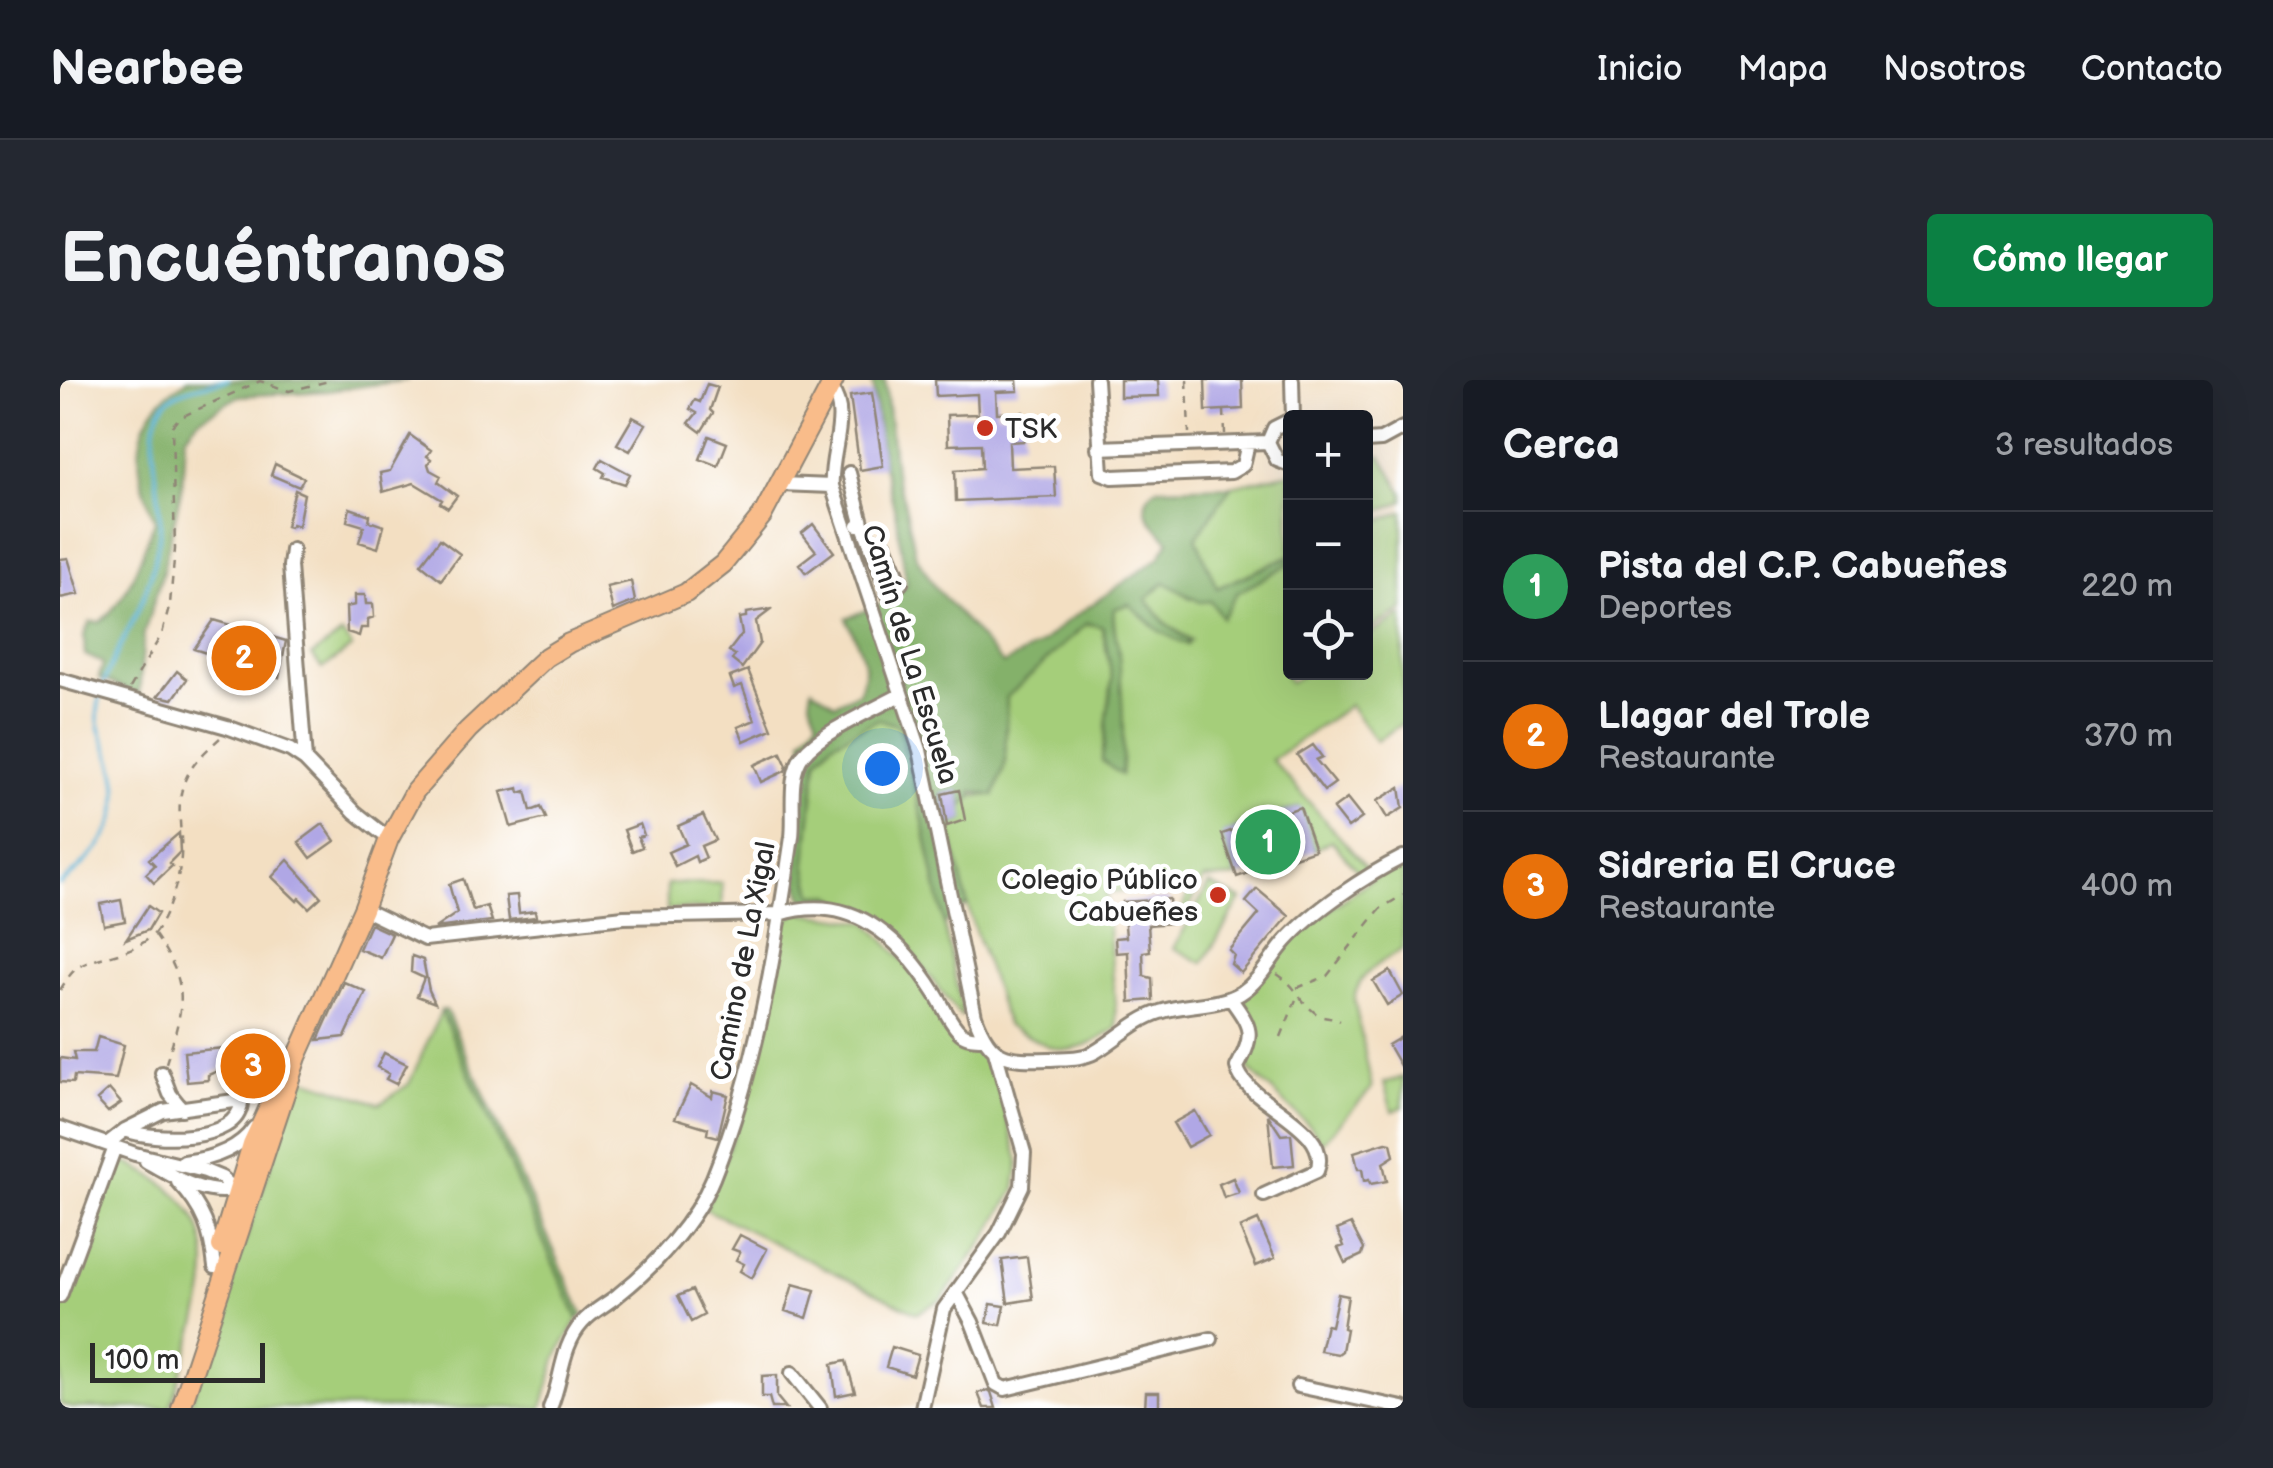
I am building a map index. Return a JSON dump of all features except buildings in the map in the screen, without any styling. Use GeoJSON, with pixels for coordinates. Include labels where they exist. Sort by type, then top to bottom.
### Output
{"type":"FeatureCollection","features":[{"type":"Feature","properties":{"kind":"highway"},"geometry":{"type":"LineString","coordinates":[[181,1408],[208,1318],[236,1191],[363,910],[389,838],[415,791],[525,673],[569,644],[686,593],[722,564],[762,516],[833,384]]}},
{"type":"Feature","properties":{"kind":"highway"},"geometry":{"type":"LineString","coordinates":[[219,1271],[270,1116]]}},
{"type":"Feature","properties":{"kind":"street"},"geometry":{"type":"LineString","coordinates":[[1096,380],[1100,469],[1112,477],[1231,472],[1243,465],[1248,444]]}},
{"type":"Feature","properties":{"kind":"street"},"geometry":{"type":"LineString","coordinates":[[1292,380],[1292,410]]}},
{"type":"Feature","properties":{"kind":"street","name":"Camín de La Escuela"},"geometry":{"type":"LineString","coordinates":[[833,384],[840,398],[840,415],[831,462],[832,486],[920,750],[975,1016],[983,1038],[995,1051]]}},
{"type":"Feature","properties":{"kind":"street"},"geometry":{"type":"LineString","coordinates":[[1283,424],[1274,428],[1268,442],[1277,460],[1283,462]]}},
{"type":"Feature","properties":{"kind":"street"},"geometry":{"type":"LineString","coordinates":[[1373,441],[1403,428]]}},
{"type":"Feature","properties":{"kind":"street"},"geometry":{"type":"LineString","coordinates":[[1098,448],[1268,442]]}},
{"type":"Feature","properties":{"kind":"street"},"geometry":{"type":"LineString","coordinates":[[849,473],[868,538]]}},
{"type":"Feature","properties":{"kind":"street"},"geometry":{"type":"LineString","coordinates":[[780,484],[832,486]]}},
{"type":"Feature","properties":{"kind":"street"},"geometry":{"type":"LineString","coordinates":[[846,529],[862,523]]}},
{"type":"Feature","properties":{"kind":"street"},"geometry":{"type":"LineString","coordinates":[[292,550],[305,760]]}},
{"type":"Feature","properties":{"kind":"street"},"geometry":{"type":"LineString","coordinates":[[60,680],[290,750],[305,760],[355,812],[389,838]]}},
{"type":"Feature","properties":{"kind":"street","name":"Camino de La Xigal"},"geometry":{"type":"LineString","coordinates":[[550,1408],[571,1339],[580,1324],[633,1282],[699,1208],[706,1192],[749,1075],[780,914],[795,816],[794,776],[800,758],[813,744],[900,695]]}},
{"type":"Feature","properties":{"kind":"street"},"geometry":{"type":"LineString","coordinates":[[995,1051],[1008,1060],[1092,1054],[1153,1014],[1230,998],[1253,984],[1286,941],[1308,922],[1376,870],[1403,858]]}},
{"type":"Feature","properties":{"kind":"street"},"geometry":{"type":"LineString","coordinates":[[363,910],[425,939],[624,918],[833,910],[867,919],[883,930],[921,974],[958,1032],[970,1038],[983,1038]]}},
{"type":"Feature","properties":{"kind":"street"},"geometry":{"type":"LineString","coordinates":[[1230,998],[1247,1021],[1251,1035],[1238,1067],[1242,1081],[1304,1130],[1318,1151],[1317,1171],[1264,1195]]}},
{"type":"Feature","properties":{"kind":"street"},"geometry":{"type":"LineString","coordinates":[[922,1408],[944,1309],[999,1233],[1026,1170],[995,1051]]}},
{"type":"Feature","properties":{"kind":"street"},"geometry":{"type":"LineString","coordinates":[[162,1073],[170,1094],[182,1109]]}},
{"type":"Feature","properties":{"kind":"street"},"geometry":{"type":"LineString","coordinates":[[60,1296],[111,1146],[125,1130],[145,1118],[182,1109],[240,1103],[234,1123],[212,1132],[166,1138],[125,1130]]}},
{"type":"Feature","properties":{"kind":"street"},"geometry":{"type":"LineString","coordinates":[[172,1170],[227,1151],[270,1116]]}},
{"type":"Feature","properties":{"kind":"street"},"geometry":{"type":"LineString","coordinates":[[60,1128],[135,1154],[207,1190],[236,1191]]}},
{"type":"Feature","properties":{"kind":"street"},"geometry":{"type":"LineString","coordinates":[[172,1170],[196,1201],[208,1226],[219,1271]]}},
{"type":"Feature","properties":{"kind":"street"},"geometry":{"type":"LineString","coordinates":[[956,1292],[996,1384],[1005,1390],[1210,1339]]}},
{"type":"Feature","properties":{"kind":"street"},"geometry":{"type":"LineString","coordinates":[[792,1372],[820,1408]]}},
{"type":"Feature","properties":{"kind":"street"},"geometry":{"type":"LineString","coordinates":[[1298,1386],[1403,1408]]}},
{"type":"Feature","properties":{"kind":"path"},"geometry":{"type":"LineString","coordinates":[[119,696],[162,634],[170,604],[175,549],[172,426],[178,418],[260,381],[290,390],[333,380]]}},
{"type":"Feature","properties":{"kind":"path"},"geometry":{"type":"LineString","coordinates":[[1187,380],[1189,439]]}},
{"type":"Feature","properties":{"kind":"path"},"geometry":{"type":"LineString","coordinates":[[1224,410],[1225,438]]}},
{"type":"Feature","properties":{"kind":"path"},"geometry":{"type":"LineString","coordinates":[[60,990],[80,966],[139,944],[154,934],[179,866],[184,780],[227,728]]}},
{"type":"Feature","properties":{"kind":"path"},"geometry":{"type":"LineString","coordinates":[[1281,1037],[1297,991],[1327,976],[1380,909],[1403,895]]}},
{"type":"Feature","properties":{"kind":"path"},"geometry":{"type":"LineString","coordinates":[[154,934],[168,952],[182,990],[180,1012],[162,1073]]}},
{"type":"Feature","properties":{"kind":"path"},"geometry":{"type":"LineString","coordinates":[[1266,968],[1297,991],[1318,1016],[1340,1021]]}},
{"type":"Feature","properties":{"kind":"green space"},"geometry":{"type":"Polygon","coordinates":[[[188,380],[408,380],[327,391],[239,396],[198,420],[185,436],[182,486],[144,633],[139,695],[99,678],[103,663],[85,655],[84,635],[90,622],[100,622],[111,612],[139,562],[155,520],[142,479],[140,441],[155,408],[188,380]]]}},
{"type":"Feature","properties":{"kind":"green space"},"geometry":{"type":"Polygon","coordinates":[[[872,380],[885,380],[896,480],[916,556],[935,587],[1003,664],[1041,644],[1159,558],[1169,541],[1152,522],[1146,508],[1146,501],[1157,488],[1231,486],[1196,538],[1217,588],[1283,559],[1283,567],[1237,593],[1222,618],[1211,601],[1200,602],[1164,582],[1146,599],[1165,623],[1188,640],[1187,645],[1159,631],[1129,604],[1114,609],[1122,700],[1121,775],[1102,761],[1112,678],[1103,627],[1087,623],[1007,697],[1005,765],[994,796],[973,791],[962,807],[959,791],[942,794],[967,904],[944,924],[899,726],[879,719],[832,743],[817,760],[806,863],[813,895],[830,895],[839,902],[806,903],[798,878],[805,774],[803,739],[818,720],[810,700],[812,688],[835,704],[859,692],[864,663],[846,618],[885,603],[907,585],[883,466],[872,380]]]}},
{"type":"Feature","properties":{"kind":"green space"},"geometry":{"type":"Polygon","coordinates":[[[1381,456],[1403,493],[1403,501],[1373,514],[1373,500],[1373,457],[1381,456]]]}},
{"type":"Feature","properties":{"kind":"green space"},"geometry":{"type":"Polygon","coordinates":[[[1283,475],[1283,558],[1217,589],[1196,538],[1231,486],[1283,475]]]}},
{"type":"Feature","properties":{"kind":"green space"},"geometry":{"type":"Polygon","coordinates":[[[1403,511],[1403,610],[1373,627],[1373,590],[1373,523],[1403,511]]]}},
{"type":"Feature","properties":{"kind":"green space"},"geometry":{"type":"Polygon","coordinates":[[[1283,567],[1283,680],[1290,682],[1373,680],[1373,633],[1403,615],[1403,723],[1376,741],[1350,705],[1272,760],[1367,868],[1359,873],[1331,840],[1315,850],[1299,807],[1223,834],[1237,877],[1204,879],[1181,923],[1178,921],[1191,886],[1106,893],[1117,1028],[1073,1049],[1039,1042],[1007,1025],[972,922],[947,826],[964,820],[962,807],[973,796],[994,795],[1005,765],[1006,697],[1085,625],[1101,623],[1112,678],[1102,760],[1115,770],[1120,685],[1113,609],[1129,604],[1187,645],[1191,640],[1165,623],[1146,599],[1165,581],[1190,598],[1237,593],[1283,567]]]}},
{"type":"Feature","properties":{"kind":"green space"},"geometry":{"type":"Polygon","coordinates":[[[342,634],[352,647],[322,669],[312,655],[342,634]]]}},
{"type":"Feature","properties":{"kind":"green space"},"geometry":{"type":"Polygon","coordinates":[[[879,719],[899,726],[963,1016],[895,932],[830,895],[813,895],[806,863],[817,761],[832,743],[879,719]]]}},
{"type":"Feature","properties":{"kind":"green space"},"geometry":{"type":"Polygon","coordinates":[[[1403,857],[1403,949],[1366,975],[1354,999],[1372,1088],[1322,1143],[1311,1127],[1246,1067],[1255,1029],[1239,994],[1286,941],[1403,857]]]}},
{"type":"Feature","properties":{"kind":"green space"},"geometry":{"type":"Polygon","coordinates":[[[722,883],[723,908],[667,910],[667,884],[722,883]]]}},
{"type":"Feature","properties":{"kind":"green space"},"geometry":{"type":"Polygon","coordinates":[[[1209,884],[1241,899],[1203,963],[1174,948],[1209,884]]]}},
{"type":"Feature","properties":{"kind":"green space"},"geometry":{"type":"Polygon","coordinates":[[[798,912],[867,922],[910,968],[962,1045],[981,1045],[988,1051],[1019,1161],[1015,1190],[942,1299],[917,1313],[705,1209],[750,1090],[785,921],[798,912]]]}},
{"type":"Feature","properties":{"kind":"green space"},"geometry":{"type":"Polygon","coordinates":[[[446,1010],[583,1315],[578,1319],[441,1011],[446,1010]]]}},
{"type":"Feature","properties":{"kind":"green space"},"geometry":{"type":"Polygon","coordinates":[[[441,1011],[578,1319],[557,1356],[542,1408],[212,1408],[191,1402],[303,1078],[380,1104],[409,1084],[441,1011]]]}},
{"type":"Feature","properties":{"kind":"green space"},"geometry":{"type":"Polygon","coordinates":[[[1403,1077],[1403,1107],[1392,1111],[1384,1083],[1403,1077]]]}},
{"type":"Feature","properties":{"kind":"green space"},"geometry":{"type":"Polygon","coordinates":[[[116,1158],[159,1180],[186,1205],[201,1233],[206,1263],[203,1296],[170,1408],[72,1408],[60,1404],[60,1315],[116,1158]]]}},
{"type":"Feature","properties":{"kind":"waterway"},"geometry":{"type":"LineString","coordinates":[[60,884],[100,846],[115,816],[117,781],[100,730],[98,710],[106,677],[141,602],[156,555],[160,530],[154,451],[156,421],[173,396],[227,380]]}},
{"type":"Feature","properties":{"kind":"place","name":"TSK"},"geometry":{"type":"Point","coordinates":[985,428]}},
{"type":"Feature","properties":{"kind":"place","name":"Llagar del Trole"},"geometry":{"type":"Point","coordinates":[244,658]}},
{"type":"Feature","properties":{"kind":"place","name":"Pista del C.P. Cabueñes"},"geometry":{"type":"Point","coordinates":[1268,842]}},
{"type":"Feature","properties":{"kind":"place","name":"Colegio Público Cabueñes"},"geometry":{"type":"Point","coordinates":[1218,895]}},
{"type":"Feature","properties":{"kind":"place","name":"Sidreria El Cruce"},"geometry":{"type":"Point","coordinates":[253,1066]}}]}
